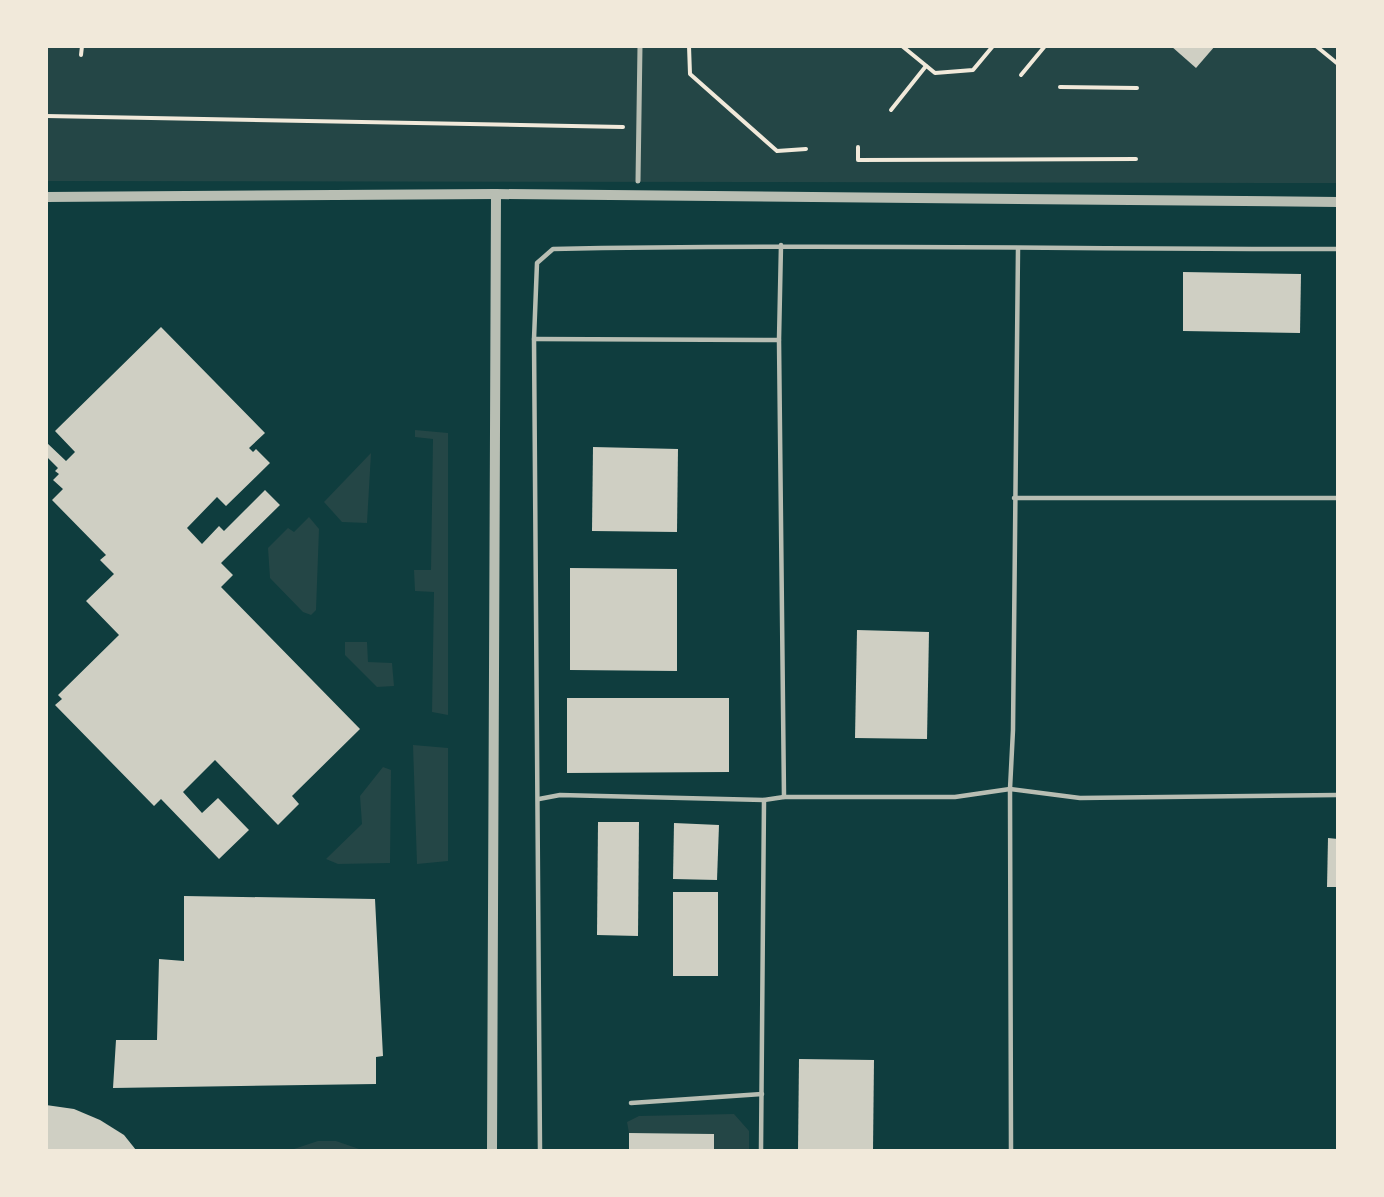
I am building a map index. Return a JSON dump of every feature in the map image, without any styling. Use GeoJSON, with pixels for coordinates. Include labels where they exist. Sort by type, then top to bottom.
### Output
{"type":"FeatureCollection","features":[{"type":"Feature","properties":{"kind":"street"},"geometry":{"type":"LineString","coordinates":[[638,181],[640,46]]}},
{"type":"Feature","properties":{"kind":"street"},"geometry":{"type":"LineString","coordinates":[[46,197],[496,194],[1338,202]]}},
{"type":"Feature","properties":{"kind":"street"},"geometry":{"type":"LineString","coordinates":[[492,1150],[496,194]]}},
{"type":"Feature","properties":{"kind":"lane"},"geometry":{"type":"LineString","coordinates":[[781,245],[779,340],[784,797]]}},
{"type":"Feature","properties":{"kind":"lane"},"geometry":{"type":"LineString","coordinates":[[540,1150],[534,339],[537,263],[553,249],[781,245],[1018,249],[1338,249]]}},
{"type":"Feature","properties":{"kind":"lane"},"geometry":{"type":"LineString","coordinates":[[1011,1150],[1010,789],[1013,730],[1018,249]]}},
{"type":"Feature","properties":{"kind":"lane"},"geometry":{"type":"LineString","coordinates":[[534,339],[779,340]]}},
{"type":"Feature","properties":{"kind":"lane"},"geometry":{"type":"LineString","coordinates":[[1014,498],[1338,498]]}},
{"type":"Feature","properties":{"kind":"lane"},"geometry":{"type":"LineString","coordinates":[[539,799],[560,795],[764,800],[784,797],[955,797],[1010,789],[1080,798],[1338,795]]}},
{"type":"Feature","properties":{"kind":"lane"},"geometry":{"type":"LineString","coordinates":[[761,1150],[764,800]]}},
{"type":"Feature","properties":{"kind":"lane"},"geometry":{"type":"LineString","coordinates":[[631,1103],[762,1094]]}},
{"type":"Feature","properties":{"kind":"path"},"geometry":{"type":"LineString","coordinates":[[81,46],[81,55]]}},
{"type":"Feature","properties":{"kind":"path"},"geometry":{"type":"LineString","coordinates":[[689,46],[690,74],[777,151],[806,149]]}},
{"type":"Feature","properties":{"kind":"path"},"geometry":{"type":"LineString","coordinates":[[902,46],[935,74],[973,70],[993,46]]}},
{"type":"Feature","properties":{"kind":"path"},"geometry":{"type":"LineString","coordinates":[[1021,75],[1045,46]]}},
{"type":"Feature","properties":{"kind":"path"},"geometry":{"type":"LineString","coordinates":[[1316,46],[1338,64]]}},
{"type":"Feature","properties":{"kind":"path"},"geometry":{"type":"LineString","coordinates":[[891,110],[926,66]]}},
{"type":"Feature","properties":{"kind":"path"},"geometry":{"type":"LineString","coordinates":[[1060,87],[1137,88]]}},
{"type":"Feature","properties":{"kind":"path"},"geometry":{"type":"LineString","coordinates":[[46,116],[639,127]]}},
{"type":"Feature","properties":{"kind":"path"},"geometry":{"type":"LineString","coordinates":[[858,147],[858,160],[1136,159]]}},
{"type":"Feature","properties":{"kind":"shaded area"},"geometry":{"type":"Polygon","coordinates":[[[46,47],[1337,47],[1337,183],[47,181],[46,47]]]}},
{"type":"Feature","properties":{"kind":"shaded area"},"geometry":{"type":"Polygon","coordinates":[[[415,430],[448,433],[448,715],[432,712],[434,592],[415,591],[414,570],[431,570],[433,439],[415,437],[415,430]]]}},
{"type":"Feature","properties":{"kind":"shaded area"},"geometry":{"type":"Polygon","coordinates":[[[371,453],[367,523],[342,522],[324,502],[371,453]]]}},
{"type":"Feature","properties":{"kind":"shaded area"},"geometry":{"type":"Polygon","coordinates":[[[309,517],[319,529],[316,610],[311,615],[303,612],[270,578],[268,548],[288,528],[294,532],[309,517]]]}},
{"type":"Feature","properties":{"kind":"shaded area"},"geometry":{"type":"Polygon","coordinates":[[[345,642],[367,642],[368,662],[392,663],[394,686],[377,687],[345,655],[345,642]]]}},
{"type":"Feature","properties":{"kind":"shaded area"},"geometry":{"type":"Polygon","coordinates":[[[413,745],[448,748],[448,861],[417,864],[413,745]]]}},
{"type":"Feature","properties":{"kind":"shaded area"},"geometry":{"type":"Polygon","coordinates":[[[383,767],[391,770],[390,863],[338,864],[326,859],[362,824],[360,796],[383,767]]]}},
{"type":"Feature","properties":{"kind":"shaded area"},"geometry":{"type":"Polygon","coordinates":[[[734,1114],[749,1131],[749,1150],[714,1150],[714,1134],[629,1133],[627,1122],[639,1116],[734,1114]]]}},
{"type":"Feature","properties":{"kind":"shaded area"},"geometry":{"type":"Polygon","coordinates":[[[318,1141],[336,1141],[362,1150],[291,1150],[318,1141]]]}},
{"type":"Feature","properties":{"kind":"building"},"geometry":{"type":"Polygon","coordinates":[[[1171,46],[1215,46],[1196,68],[1171,46]]]}},
{"type":"Feature","properties":{"kind":"building"},"geometry":{"type":"Polygon","coordinates":[[[1183,272],[1301,274],[1300,333],[1183,331],[1183,272]]]}},
{"type":"Feature","properties":{"kind":"building"},"geometry":{"type":"Polygon","coordinates":[[[161,327],[265,433],[249,448],[253,452],[256,449],[270,463],[226,506],[217,497],[187,528],[202,544],[219,526],[224,531],[265,490],[280,505],[221,563],[233,575],[221,587],[360,729],[292,796],[299,804],[278,825],[215,760],[183,792],[202,813],[218,798],[249,830],[219,859],[161,799],[154,806],[55,705],[62,699],[58,695],[119,635],[86,601],[114,574],[100,560],[106,555],[52,500],[63,489],[53,480],[59,474],[55,471],[58,468],[46,456],[46,442],[66,461],[75,452],[55,431],[161,327]]]}},
{"type":"Feature","properties":{"kind":"building"},"geometry":{"type":"Polygon","coordinates":[[[593,447],[678,449],[677,532],[592,531],[593,447]]]}},
{"type":"Feature","properties":{"kind":"building"},"geometry":{"type":"Polygon","coordinates":[[[570,568],[677,569],[677,671],[570,670],[570,568]]]}},
{"type":"Feature","properties":{"kind":"building"},"geometry":{"type":"Polygon","coordinates":[[[857,630],[929,632],[927,739],[855,738],[857,630]]]}},
{"type":"Feature","properties":{"kind":"building"},"geometry":{"type":"Polygon","coordinates":[[[567,698],[729,698],[729,772],[567,773],[567,698]]]}},
{"type":"Feature","properties":{"kind":"building"},"geometry":{"type":"Polygon","coordinates":[[[598,822],[639,822],[638,936],[597,935],[598,822]]]}},
{"type":"Feature","properties":{"kind":"building"},"geometry":{"type":"Polygon","coordinates":[[[674,823],[719,825],[717,880],[673,879],[674,823]]]}},
{"type":"Feature","properties":{"kind":"building"},"geometry":{"type":"Polygon","coordinates":[[[1328,838],[1338,839],[1338,887],[1327,887],[1328,838]]]}},
{"type":"Feature","properties":{"kind":"building"},"geometry":{"type":"Polygon","coordinates":[[[673,892],[718,892],[718,976],[673,976],[673,892]]]}},
{"type":"Feature","properties":{"kind":"building"},"geometry":{"type":"Polygon","coordinates":[[[184,896],[375,899],[383,1056],[376,1057],[376,1084],[113,1088],[116,1040],[157,1040],[159,959],[184,961],[184,896]]]}},
{"type":"Feature","properties":{"kind":"building"},"geometry":{"type":"Polygon","coordinates":[[[799,1059],[874,1060],[873,1150],[798,1150],[799,1059]]]}},
{"type":"Feature","properties":{"kind":"building"},"geometry":{"type":"Polygon","coordinates":[[[46,1105],[74,1109],[100,1120],[124,1135],[136,1150],[46,1150],[46,1105]]]}},
{"type":"Feature","properties":{"kind":"building"},"geometry":{"type":"Polygon","coordinates":[[[629,1133],[714,1134],[714,1150],[629,1150],[629,1133]]]}}]}
